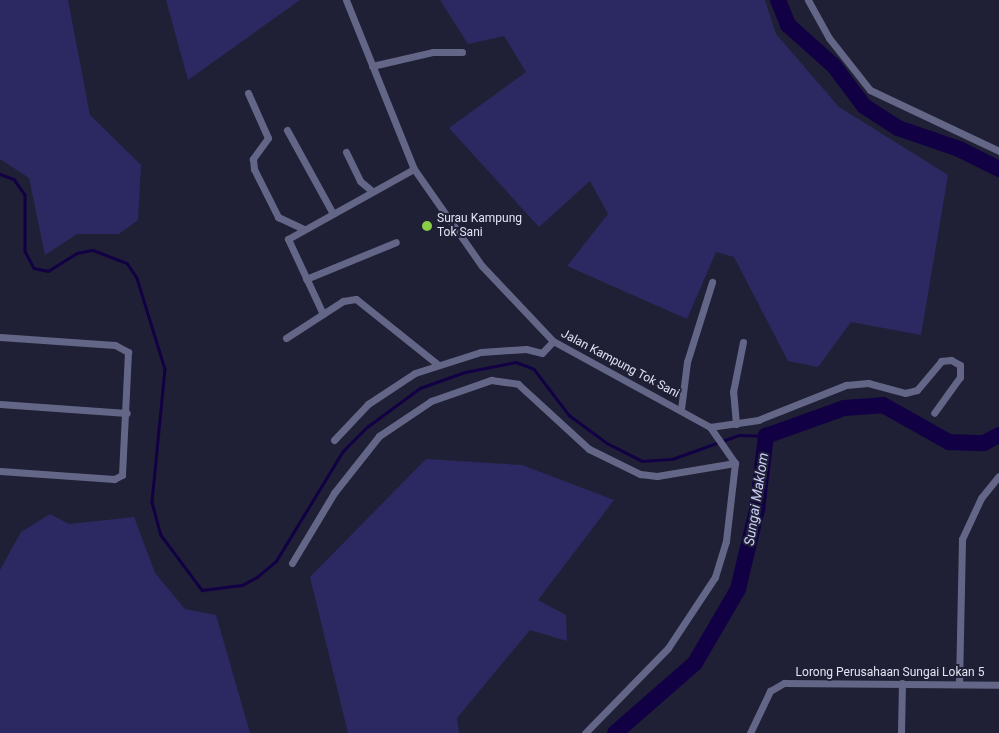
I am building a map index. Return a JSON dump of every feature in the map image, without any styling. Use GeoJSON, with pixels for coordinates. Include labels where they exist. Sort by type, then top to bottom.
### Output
{"type":"FeatureCollection","features":[{"type":"Feature","properties":{"kind":"street","name":"Jalan Kampung Tok Sani"},"geometry":{"type":"LineString","coordinates":[[346,0],[414,169],[482,266],[553,341],[681,409],[712,429],[732,454],[735,463],[726,541],[699,605],[668,648],[585,733]]}},
{"type":"Feature","properties":{"kind":"street"},"geometry":{"type":"LineString","coordinates":[[808,0],[829,38],[870,90],[999,151]]}},
{"type":"Feature","properties":{"kind":"street"},"geometry":{"type":"LineString","coordinates":[[372,66],[434,52],[462,52]]}},
{"type":"Feature","properties":{"kind":"street"},"geometry":{"type":"LineString","coordinates":[[248,93],[268,138],[254,159],[254,169],[278,217],[302,228]]}},
{"type":"Feature","properties":{"kind":"street"},"geometry":{"type":"LineString","coordinates":[[287,130],[332,212]]}},
{"type":"Feature","properties":{"kind":"street"},"geometry":{"type":"LineString","coordinates":[[346,152],[360,180],[372,191]]}},
{"type":"Feature","properties":{"kind":"street"},"geometry":{"type":"LineString","coordinates":[[324,314],[288,239],[302,228],[414,169]]}},
{"type":"Feature","properties":{"kind":"street"},"geometry":{"type":"LineString","coordinates":[[306,279],[396,242]]}},
{"type":"Feature","properties":{"kind":"street"},"geometry":{"type":"LineString","coordinates":[[681,409],[687,362],[712,282]]}},
{"type":"Feature","properties":{"kind":"street"},"geometry":{"type":"LineString","coordinates":[[286,338],[343,301],[364,302],[437,364]]}},
{"type":"Feature","properties":{"kind":"street"},"geometry":{"type":"LineString","coordinates":[[0,337],[126,349],[127,413],[122,475],[114,479],[0,470]]}},
{"type":"Feature","properties":{"kind":"street"},"geometry":{"type":"LineString","coordinates":[[334,440],[368,404],[437,364],[505,349],[542,353],[553,341]]}},
{"type":"Feature","properties":{"kind":"street"},"geometry":{"type":"LineString","coordinates":[[736,424],[733,392],[743,342]]}},
{"type":"Feature","properties":{"kind":"street"},"geometry":{"type":"LineString","coordinates":[[712,429],[777,413],[846,385],[868,383],[905,393],[917,390],[941,361],[951,360],[960,365],[960,377],[934,412]]}},
{"type":"Feature","properties":{"kind":"street"},"geometry":{"type":"LineString","coordinates":[[292,563],[334,493],[379,436],[431,401],[491,380],[518,384],[588,449],[640,474],[657,476],[735,463]]}},
{"type":"Feature","properties":{"kind":"street"},"geometry":{"type":"LineString","coordinates":[[0,404],[127,413]]}},
{"type":"Feature","properties":{"kind":"street"},"geometry":{"type":"LineString","coordinates":[[959,684],[962,539],[981,498],[999,476]]}},
{"type":"Feature","properties":{"kind":"street","name":"Lorong Perusahaan Sungai Lokan 5"},"geometry":{"type":"LineString","coordinates":[[750,733],[770,691],[784,683],[999,685]]}},
{"type":"Feature","properties":{"kind":"street"},"geometry":{"type":"LineString","coordinates":[[901,733],[902,684]]}},
{"type":"Feature","properties":{"kind":"shaded area"},"geometry":{"type":"Polygon","coordinates":[[[0,0],[68,0],[90,115],[141,165],[138,220],[119,234],[77,234],[45,255],[29,178],[0,159],[0,0]]]}},
{"type":"Feature","properties":{"kind":"shaded area"},"geometry":{"type":"Polygon","coordinates":[[[166,0],[300,0],[188,80],[166,0]]]}},
{"type":"Feature","properties":{"kind":"shaded area"},"geometry":{"type":"Polygon","coordinates":[[[440,0],[765,0],[776,34],[839,107],[948,175],[921,335],[851,322],[818,367],[788,361],[734,257],[716,252],[687,319],[567,266],[608,214],[590,181],[539,227],[449,128],[526,72],[504,36],[468,44],[440,0]]]}},
{"type":"Feature","properties":{"kind":"shaded area"},"geometry":{"type":"Polygon","coordinates":[[[426,459],[522,465],[614,500],[538,600],[566,615],[567,641],[530,630],[457,718],[459,733],[348,733],[310,577],[426,459]]]}},
{"type":"Feature","properties":{"kind":"shaded area"},"geometry":{"type":"Polygon","coordinates":[[[50,514],[69,524],[134,517],[155,573],[185,609],[216,615],[250,733],[0,733],[0,570],[21,532],[50,514]]]}},
{"type":"Feature","properties":{"kind":"waterway","name":"Sungai Maklom"},"geometry":{"type":"LineString","coordinates":[[778,0],[788,25],[834,66],[864,106],[898,128],[959,149],[999,169]]}},
{"type":"Feature","properties":{"kind":"waterway"},"geometry":{"type":"LineString","coordinates":[[0,174],[14,179],[25,195],[25,251],[34,268],[48,271],[77,253],[93,250],[127,263],[137,278],[165,369],[152,502],[161,535],[202,590],[242,585],[257,577],[276,561],[343,451],[367,427],[420,388],[465,372],[516,362],[534,369],[569,415],[607,443],[642,461],[672,459],[739,435],[766,436]]}},
{"type":"Feature","properties":{"kind":"waterway","name":"Sungai Maklom"},"geometry":{"type":"LineString","coordinates":[[615,733],[695,663],[738,589],[757,510],[766,436],[844,408],[883,405],[949,442],[984,443],[999,435]]}},
{"type":"Feature","properties":{"kind":"place","name":"Surau Kampung Tok Sani"},"geometry":{"type":"Point","coordinates":[427,226]}}]}
